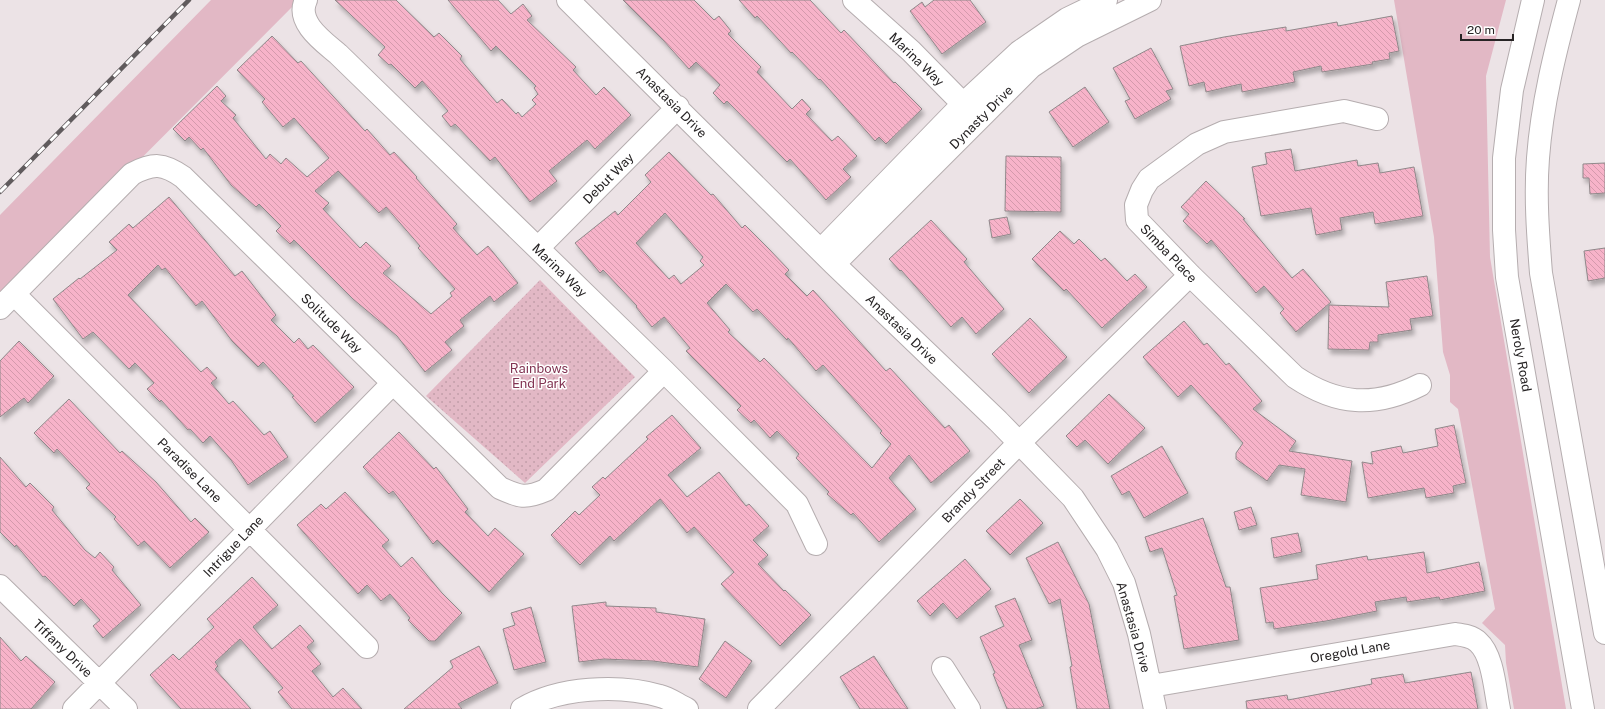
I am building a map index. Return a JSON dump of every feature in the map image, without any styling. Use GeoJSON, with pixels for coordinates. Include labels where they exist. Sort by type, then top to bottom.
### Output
{"type":"FeatureCollection","features":[{"type":"Feature","properties":{"kind":"street","name":"Marina Way"},"geometry":{"type":"LineString","coordinates":[[306,0],[304,4],[306,20],[311,30],[338,54],[538,248],[797,504],[816,544]]}},
{"type":"Feature","properties":{"kind":"street","name":"Anastasia Drive"},"geometry":{"type":"LineString","coordinates":[[568,0],[678,107],[827,257],[1019,443],[1073,498],[1107,550],[1124,583],[1139,634],[1155,709]]}},
{"type":"Feature","properties":{"kind":"street","name":"Dynasty Drive"},"geometry":{"type":"LineString","coordinates":[[827,257],[963,104],[1019,52],[1067,19],[1106,0]]}},
{"type":"Feature","properties":{"kind":"street","name":"Dynasty Drive"},"geometry":{"type":"LineString","coordinates":[[827,257],[978,119],[1031,67],[1077,36],[1150,0]]}},
{"type":"Feature","properties":{"kind":"street","name":"Neroly Road"},"geometry":{"type":"LineString","coordinates":[[1533,0],[1512,90],[1504,158],[1504,230],[1507,277],[1583,709]]}},
{"type":"Feature","properties":{"kind":"street"},"geometry":{"type":"LineString","coordinates":[[1569,0],[1545,100],[1538,159],[1538,229],[1541,273],[1605,633]]}},
{"type":"Feature","properties":{"kind":"street","name":"Marina Way"},"geometry":{"type":"LineString","coordinates":[[861,2],[978,119]]}},
{"type":"Feature","properties":{"kind":"street","name":"Debut Way"},"geometry":{"type":"LineString","coordinates":[[538,248],[678,107]]}},
{"type":"Feature","properties":{"kind":"street","name":"Simba Place"},"geometry":{"type":"LineString","coordinates":[[1377,119],[1344,111],[1224,132],[1197,144],[1149,179],[1142,190],[1136,205],[1137,220],[1190,275],[1295,377],[1311,388],[1333,397],[1368,401],[1403,393],[1420,385]]}},
{"type":"Feature","properties":{"kind":"street","name":"Solitude Way"},"geometry":{"type":"LineString","coordinates":[[7,301],[132,174],[146,167],[159,166],[172,169],[183,177],[500,488],[520,497],[533,495],[546,490],[664,371]]}},
{"type":"Feature","properties":{"kind":"street","name":"Brandy Street"},"geometry":{"type":"LineString","coordinates":[[759,709],[1019,443],[1190,275]]}},
{"type":"Feature","properties":{"kind":"street","name":"Paradise Lane"},"geometry":{"type":"LineString","coordinates":[[7,301],[250,530],[367,648]]}},
{"type":"Feature","properties":{"kind":"street","name":"Intrigue Lane"},"geometry":{"type":"LineString","coordinates":[[74,709],[393,383]]}},
{"type":"Feature","properties":{"kind":"street","name":"Tiffany Drive"},"geometry":{"type":"LineString","coordinates":[[0,586],[126,709]]}},
{"type":"Feature","properties":{"kind":"street","name":"Oregold Lane"},"geometry":{"type":"LineString","coordinates":[[1151,686],[1455,634],[1468,636],[1478,641],[1486,651],[1499,709]]}},
{"type":"Feature","properties":{"kind":"street"},"geometry":{"type":"LineString","coordinates":[[943,668],[969,709]]}},
{"type":"Feature","properties":{"kind":"street"},"geometry":{"type":"LineString","coordinates":[[522,709],[564,694],[584,689],[622,689],[660,696],[687,709]]}},
{"type":"Feature","properties":{"kind":"green space"},"geometry":{"type":"Polygon","coordinates":[[[211,0],[299,0],[0,300],[0,215],[211,0]]]}},
{"type":"Feature","properties":{"kind":"green space"},"geometry":{"type":"Polygon","coordinates":[[[1394,0],[1506,0],[1486,76],[1490,257],[1566,709],[1514,709],[1506,663],[1505,645],[1482,623],[1495,609],[1458,409],[1450,402],[1450,375],[1443,352],[1434,237],[1394,0]]]}},
{"type":"Feature","properties":{"kind":"green space","name":"Rainbows End Park"},"geometry":{"type":"Polygon","coordinates":[[[540,280],[635,377],[525,483],[426,396],[540,280]]]}},
{"type":"Feature","properties":{"kind":"building"},"geometry":{"type":"Polygon","coordinates":[[[335,0],[396,0],[434,37],[439,33],[462,56],[460,59],[497,103],[502,99],[516,114],[518,112],[522,117],[536,104],[532,100],[538,94],[534,88],[536,86],[496,46],[491,51],[448,0],[498,0],[511,14],[523,4],[532,16],[527,20],[576,67],[573,70],[596,95],[604,87],[631,115],[595,149],[587,140],[549,171],[557,181],[530,202],[495,157],[490,161],[455,124],[451,127],[442,116],[448,111],[422,81],[415,88],[391,64],[389,65],[378,55],[385,47],[335,0]]]}},
{"type":"Feature","properties":{"kind":"building"},"geometry":{"type":"Polygon","coordinates":[[[623,0],[694,0],[714,20],[719,16],[731,31],[728,34],[761,67],[757,72],[792,109],[802,99],[811,109],[806,114],[832,141],[838,136],[857,156],[843,169],[851,177],[826,200],[790,159],[787,162],[727,101],[724,104],[713,93],[720,85],[696,62],[689,69],[663,40],[623,0]]]}},
{"type":"Feature","properties":{"kind":"building"},"geometry":{"type":"Polygon","coordinates":[[[739,0],[810,0],[841,33],[844,30],[894,83],[895,82],[922,109],[886,144],[879,137],[875,141],[820,79],[819,80],[792,52],[791,53],[757,16],[755,18],[739,0]]]}},
{"type":"Feature","properties":{"kind":"building"},"geometry":{"type":"Polygon","coordinates":[[[934,0],[970,0],[986,22],[942,54],[910,11],[922,2],[925,7],[934,0]]]}},
{"type":"Feature","properties":{"kind":"building"},"geometry":{"type":"Polygon","coordinates":[[[1392,16],[1399,51],[1389,53],[1390,59],[1372,62],[1373,64],[1322,72],[1321,66],[1293,72],[1295,82],[1242,92],[1241,84],[1206,92],[1204,82],[1189,86],[1180,46],[1286,27],[1286,31],[1337,22],[1338,26],[1392,16]]]}},
{"type":"Feature","properties":{"kind":"building"},"geometry":{"type":"Polygon","coordinates":[[[272,36],[298,63],[301,61],[365,131],[367,129],[390,155],[394,152],[457,224],[453,228],[477,255],[488,246],[518,283],[494,302],[490,296],[460,320],[464,326],[445,342],[452,350],[425,372],[397,336],[353,299],[294,240],[290,244],[276,231],[281,226],[259,204],[256,207],[231,185],[203,148],[201,150],[189,137],[185,141],[173,129],[217,86],[226,96],[221,101],[236,115],[233,118],[266,159],[270,154],[281,164],[286,158],[307,177],[329,158],[294,118],[283,127],[262,102],[265,99],[237,70],[272,36]],[[338,171],[315,191],[329,203],[323,209],[360,248],[366,242],[391,266],[383,273],[431,314],[452,296],[450,293],[455,289],[418,248],[420,246],[386,207],[379,213],[338,171]]]}},
{"type":"Feature","properties":{"kind":"building"},"geometry":{"type":"Polygon","coordinates":[[[1151,48],[1173,89],[1166,91],[1171,99],[1135,119],[1125,101],[1130,99],[1113,68],[1151,48]]]}},
{"type":"Feature","properties":{"kind":"building"},"geometry":{"type":"Polygon","coordinates":[[[1085,87],[1109,122],[1073,147],[1049,112],[1085,87]]]}},
{"type":"Feature","properties":{"kind":"building"},"geometry":{"type":"Polygon","coordinates":[[[1291,149],[1295,171],[1357,160],[1358,166],[1378,163],[1380,173],[1414,167],[1423,216],[1375,224],[1373,212],[1340,218],[1342,230],[1316,235],[1311,208],[1261,216],[1252,167],[1267,164],[1265,153],[1291,149]]]}},
{"type":"Feature","properties":{"kind":"building"},"geometry":{"type":"Polygon","coordinates":[[[669,152],[711,195],[713,194],[742,228],[745,225],[769,249],[789,270],[785,274],[807,296],[813,290],[886,371],[890,368],[945,428],[949,425],[970,451],[931,483],[909,455],[889,478],[916,509],[879,542],[853,513],[851,515],[827,494],[829,492],[796,458],[799,454],[777,431],[770,438],[754,420],[751,423],[737,410],[741,406],[686,351],[690,348],[664,317],[652,327],[636,307],[637,306],[603,270],[600,273],[575,243],[615,211],[618,215],[651,182],[645,175],[669,152]],[[665,213],[636,243],[669,279],[674,275],[681,284],[704,265],[700,261],[703,257],[665,213]],[[726,284],[707,303],[730,330],[728,332],[760,362],[764,358],[872,468],[891,444],[880,433],[882,431],[823,365],[816,371],[788,338],[787,340],[757,309],[753,312],[726,284]]]}},
{"type":"Feature","properties":{"kind":"building"},"geometry":{"type":"Polygon","coordinates":[[[1006,156],[1061,157],[1061,212],[1005,211],[1006,156]]]}},
{"type":"Feature","properties":{"kind":"building"},"geometry":{"type":"Polygon","coordinates":[[[1605,163],[1605,193],[1590,194],[1589,178],[1583,178],[1583,164],[1605,163]]]}},
{"type":"Feature","properties":{"kind":"building"},"geometry":{"type":"Polygon","coordinates":[[[1206,181],[1245,219],[1243,219],[1292,278],[1303,269],[1331,302],[1296,332],[1280,313],[1284,309],[1264,286],[1256,293],[1211,240],[1207,244],[1183,221],[1189,214],[1181,207],[1206,181]]]}},
{"type":"Feature","properties":{"kind":"building"},"geometry":{"type":"Polygon","coordinates":[[[169,197],[235,276],[242,271],[276,315],[271,320],[294,343],[299,338],[308,349],[313,345],[354,387],[315,423],[292,397],[294,396],[263,362],[258,367],[232,341],[202,301],[196,306],[165,268],[162,270],[158,265],[128,295],[201,372],[207,367],[217,378],[211,383],[229,404],[233,401],[264,435],[270,431],[288,457],[248,485],[231,460],[210,436],[203,443],[190,429],[188,430],[161,400],[160,402],[147,389],[154,383],[135,363],[129,369],[93,332],[83,339],[53,299],[117,250],[109,242],[129,224],[133,228],[169,197]]]}},
{"type":"Feature","properties":{"kind":"building"},"geometry":{"type":"Polygon","coordinates":[[[1007,217],[1011,234],[992,238],[989,220],[1007,217]]]}},
{"type":"Feature","properties":{"kind":"building"},"geometry":{"type":"Polygon","coordinates":[[[931,220],[967,259],[964,262],[1004,309],[976,334],[962,317],[951,327],[901,270],[900,271],[889,259],[931,220]]]}},
{"type":"Feature","properties":{"kind":"building"},"geometry":{"type":"Polygon","coordinates":[[[1060,231],[1074,244],[1079,239],[1101,261],[1105,258],[1127,281],[1135,274],[1147,287],[1102,328],[1066,289],[1064,291],[1032,259],[1060,231]]]}},
{"type":"Feature","properties":{"kind":"building"},"geometry":{"type":"Polygon","coordinates":[[[1605,248],[1605,278],[1588,281],[1584,251],[1605,248]]]}},
{"type":"Feature","properties":{"kind":"building"},"geometry":{"type":"Polygon","coordinates":[[[1427,276],[1433,316],[1410,319],[1412,330],[1378,335],[1378,342],[1370,342],[1369,350],[1328,349],[1329,305],[1389,307],[1386,282],[1427,276]]]}},
{"type":"Feature","properties":{"kind":"building"},"geometry":{"type":"Polygon","coordinates":[[[1030,318],[1067,357],[1029,393],[992,354],[1030,318]]]}},
{"type":"Feature","properties":{"kind":"building"},"geometry":{"type":"Polygon","coordinates":[[[1184,321],[1204,345],[1207,343],[1226,365],[1229,363],[1262,401],[1253,409],[1296,441],[1289,451],[1352,461],[1346,502],[1301,495],[1305,469],[1279,465],[1267,481],[1236,459],[1236,453],[1243,443],[1191,385],[1178,397],[1143,357],[1184,321]]]}},
{"type":"Feature","properties":{"kind":"building"},"geometry":{"type":"Polygon","coordinates":[[[19,341],[54,376],[28,403],[24,398],[0,417],[0,361],[19,341]]]}},
{"type":"Feature","properties":{"kind":"building"},"geometry":{"type":"Polygon","coordinates":[[[1109,394],[1145,428],[1108,464],[1085,440],[1077,447],[1066,436],[1109,394]]]}},
{"type":"Feature","properties":{"kind":"building"},"geometry":{"type":"Polygon","coordinates":[[[69,399],[120,453],[122,451],[156,482],[191,522],[195,518],[209,532],[170,568],[144,541],[138,546],[114,519],[116,517],[86,488],[90,484],[57,449],[54,453],[34,433],[69,399]]]}},
{"type":"Feature","properties":{"kind":"building"},"geometry":{"type":"Polygon","coordinates":[[[672,415],[701,448],[668,475],[687,497],[719,472],[746,506],[749,504],[769,526],[753,540],[768,555],[758,564],[784,591],[785,590],[811,615],[780,646],[721,584],[734,572],[694,527],[687,533],[660,499],[614,541],[610,536],[580,565],[551,535],[575,511],[579,515],[600,495],[592,487],[603,477],[605,479],[648,439],[646,437],[672,415]]]}},
{"type":"Feature","properties":{"kind":"building"},"geometry":{"type":"Polygon","coordinates":[[[1454,425],[1466,483],[1453,486],[1454,493],[1426,498],[1424,488],[1368,498],[1362,462],[1373,464],[1371,452],[1401,446],[1403,453],[1438,446],[1435,429],[1454,425]]]}},
{"type":"Feature","properties":{"kind":"building"},"geometry":{"type":"Polygon","coordinates":[[[399,432],[434,469],[436,467],[468,509],[465,512],[488,536],[495,528],[524,554],[489,592],[437,540],[433,544],[393,491],[389,494],[363,467],[399,432]]]}},
{"type":"Feature","properties":{"kind":"building"},"geometry":{"type":"Polygon","coordinates":[[[1162,446],[1188,493],[1144,518],[1129,491],[1122,495],[1111,476],[1162,446]]]}},
{"type":"Feature","properties":{"kind":"building"},"geometry":{"type":"Polygon","coordinates":[[[0,457],[26,487],[30,483],[54,507],[52,510],[85,550],[95,558],[100,552],[114,567],[112,570],[141,605],[103,638],[93,626],[100,620],[81,599],[74,606],[45,576],[43,577],[16,545],[15,547],[0,532],[0,457]]]}},
{"type":"Feature","properties":{"kind":"building"},"geometry":{"type":"Polygon","coordinates":[[[345,492],[389,540],[382,546],[401,567],[412,557],[442,593],[462,613],[435,641],[429,641],[408,620],[410,618],[390,594],[381,601],[367,585],[358,594],[297,525],[321,504],[326,509],[345,492]]]}},
{"type":"Feature","properties":{"kind":"building"},"geometry":{"type":"Polygon","coordinates":[[[1020,499],[1043,523],[1010,555],[986,531],[1020,499]]]}},
{"type":"Feature","properties":{"kind":"building"},"geometry":{"type":"Polygon","coordinates":[[[1251,507],[1257,525],[1239,530],[1234,512],[1251,507]]]}},
{"type":"Feature","properties":{"kind":"building"},"geometry":{"type":"Polygon","coordinates":[[[1203,518],[1226,587],[1230,587],[1239,640],[1184,649],[1174,596],[1177,595],[1162,548],[1150,552],[1145,537],[1203,518]]]}},
{"type":"Feature","properties":{"kind":"building"},"geometry":{"type":"Polygon","coordinates":[[[1298,533],[1302,552],[1274,558],[1271,538],[1298,533]]]}},
{"type":"Feature","properties":{"kind":"building"},"geometry":{"type":"Polygon","coordinates":[[[1058,542],[1089,604],[1110,709],[1077,709],[1070,667],[1072,666],[1060,599],[1049,604],[1026,558],[1058,542]]]}},
{"type":"Feature","properties":{"kind":"building"},"geometry":{"type":"Polygon","coordinates":[[[1424,552],[1427,573],[1479,562],[1485,591],[1440,600],[1439,597],[1407,602],[1406,597],[1375,602],[1377,611],[1274,629],[1273,622],[1266,623],[1260,588],[1318,579],[1316,565],[1367,556],[1368,560],[1424,552]]]}},
{"type":"Feature","properties":{"kind":"building"},"geometry":{"type":"Polygon","coordinates":[[[965,559],[991,589],[957,619],[943,603],[930,616],[917,601],[965,559]]]}},
{"type":"Feature","properties":{"kind":"building"},"geometry":{"type":"Polygon","coordinates":[[[252,577],[278,605],[253,627],[272,649],[300,625],[314,641],[307,647],[321,664],[312,671],[333,697],[343,688],[362,709],[292,709],[278,692],[283,688],[240,639],[215,662],[218,666],[215,669],[251,709],[181,709],[150,675],[173,654],[179,660],[214,627],[207,619],[252,577]]]}},
{"type":"Feature","properties":{"kind":"building"},"geometry":{"type":"Polygon","coordinates":[[[1015,598],[1032,640],[1019,645],[1044,706],[1036,709],[1007,709],[993,674],[995,673],[980,637],[1004,626],[995,606],[1015,598]]]}},
{"type":"Feature","properties":{"kind":"building"},"geometry":{"type":"Polygon","coordinates":[[[606,602],[606,606],[656,608],[656,612],[705,619],[698,667],[653,661],[604,659],[579,662],[572,606],[606,602]]]}},
{"type":"Feature","properties":{"kind":"building"},"geometry":{"type":"Polygon","coordinates":[[[531,607],[546,662],[514,670],[503,629],[515,625],[511,613],[531,607]]]}},
{"type":"Feature","properties":{"kind":"building"},"geometry":{"type":"Polygon","coordinates":[[[0,637],[21,661],[26,656],[55,682],[31,709],[0,709],[0,637]]]}},
{"type":"Feature","properties":{"kind":"building"},"geometry":{"type":"Polygon","coordinates":[[[725,641],[752,661],[726,698],[699,679],[725,641]]]}},
{"type":"Feature","properties":{"kind":"building"},"geometry":{"type":"Polygon","coordinates":[[[479,646],[498,683],[458,704],[462,709],[404,709],[453,667],[450,661],[479,646]]]}},
{"type":"Feature","properties":{"kind":"building"},"geometry":{"type":"Polygon","coordinates":[[[874,656],[908,709],[860,709],[840,677],[874,656]]]}},
{"type":"Feature","properties":{"kind":"building"},"geometry":{"type":"Polygon","coordinates":[[[1471,672],[1478,709],[1247,709],[1246,701],[1287,695],[1288,700],[1372,684],[1371,679],[1403,674],[1405,683],[1471,672]]]}},
{"type":"Feature","properties":{"kind":"railway"},"geometry":{"type":"LineString","coordinates":[[0,192],[189,0]]}}]}
